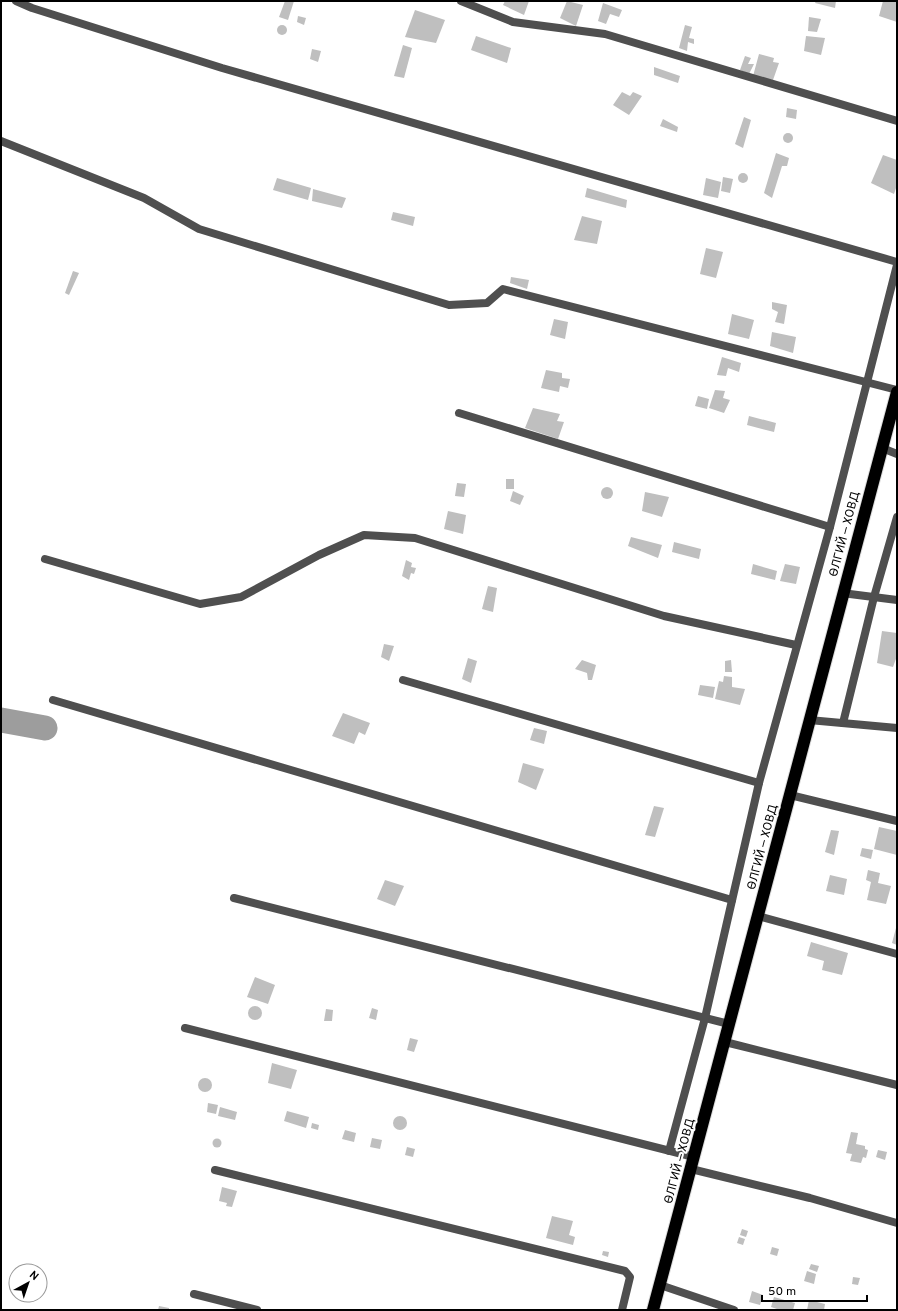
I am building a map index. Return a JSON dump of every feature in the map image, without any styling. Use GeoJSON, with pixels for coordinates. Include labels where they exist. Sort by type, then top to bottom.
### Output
{"type":"FeatureCollection","features":[{"type":"Feature","properties":{"kind":"highway","name":"ӨЛГИЙ — ХОВД"},"geometry":{"type":"LineString","coordinates":[[653,1310],[725,1042],[842,593],[897,391]]}},
{"type":"Feature","properties":{"kind":"street"},"geometry":{"type":"LineString","coordinates":[[16,1],[32,8],[222,68],[571,167],[897,263],[830,527],[796,645],[759,783],[706,1018],[669,1151]]}},
{"type":"Feature","properties":{"kind":"street"},"geometry":{"type":"LineString","coordinates":[[461,1],[513,22],[605,34],[897,120]]}},
{"type":"Feature","properties":{"kind":"street"},"geometry":{"type":"LineString","coordinates":[[1,141],[144,198],[199,229],[449,305],[487,303],[503,289],[897,391]]}},
{"type":"Feature","properties":{"kind":"street"},"geometry":{"type":"LineString","coordinates":[[459,413],[830,527]]}},
{"type":"Feature","properties":{"kind":"street"},"geometry":{"type":"LineString","coordinates":[[882,448],[897,454]]}},
{"type":"Feature","properties":{"kind":"street"},"geometry":{"type":"LineString","coordinates":[[843,723],[874,597],[897,517]]}},
{"type":"Feature","properties":{"kind":"street"},"geometry":{"type":"LineString","coordinates":[[46,559],[200,604],[241,597],[319,554],[364,535],[416,538],[664,616],[796,645]]}},
{"type":"Feature","properties":{"kind":"street"},"geometry":{"type":"LineString","coordinates":[[842,593],[897,600]]}},
{"type":"Feature","properties":{"kind":"street"},"geometry":{"type":"LineString","coordinates":[[403,680],[759,783]]}},
{"type":"Feature","properties":{"kind":"street"},"geometry":{"type":"LineString","coordinates":[[53,700],[732,900]]}},
{"type":"Feature","properties":{"kind":"street"},"geometry":{"type":"LineString","coordinates":[[809,720],[897,728]]}},
{"type":"Feature","properties":{"kind":"street"},"geometry":{"type":"LineString","coordinates":[[790,795],[897,821]]}},
{"type":"Feature","properties":{"kind":"street"},"geometry":{"type":"LineString","coordinates":[[234,898],[729,1024]]}},
{"type":"Feature","properties":{"kind":"street"},"geometry":{"type":"LineString","coordinates":[[758,916],[897,954]]}},
{"type":"Feature","properties":{"kind":"street"},"geometry":{"type":"LineString","coordinates":[[185,1028],[669,1151],[692,1163],[897,1223]]}},
{"type":"Feature","properties":{"kind":"street"},"geometry":{"type":"LineString","coordinates":[[725,1042],[897,1085]]}},
{"type":"Feature","properties":{"kind":"street"},"geometry":{"type":"LineString","coordinates":[[215,1170],[625,1271],[630,1277],[622,1310]]}},
{"type":"Feature","properties":{"kind":"street"},"geometry":{"type":"LineString","coordinates":[[660,1285],[734,1310]]}},
{"type":"Feature","properties":{"kind":"street"},"geometry":{"type":"LineString","coordinates":[[194,1294],[257,1310]]}},
{"type":"Feature","properties":{"kind":"building"},"geometry":{"type":"Polygon","coordinates":[[[285,1],[294,1],[288,20],[279,17],[285,1]]]}},
{"type":"Feature","properties":{"kind":"building"},"geometry":{"type":"Polygon","coordinates":[[[505,1],[529,1],[524,15],[503,5],[505,1]]]}},
{"type":"Feature","properties":{"kind":"building"},"geometry":{"type":"Polygon","coordinates":[[[567,1],[583,5],[576,26],[560,18],[567,1]]]}},
{"type":"Feature","properties":{"kind":"building"},"geometry":{"type":"Polygon","coordinates":[[[816,1],[836,1],[835,8],[815,3],[816,1]]]}},
{"type":"Feature","properties":{"kind":"building"},"geometry":{"type":"Polygon","coordinates":[[[883,1],[897,1],[897,22],[879,16],[883,1]]]}},
{"type":"Feature","properties":{"kind":"building"},"geometry":{"type":"Polygon","coordinates":[[[603,3],[622,10],[619,17],[610,14],[606,24],[598,21],[603,3]]]}},
{"type":"Feature","properties":{"kind":"building"},"geometry":{"type":"Polygon","coordinates":[[[415,10],[445,20],[436,43],[405,37],[415,10]]]}},
{"type":"Feature","properties":{"kind":"building"},"geometry":{"type":"Polygon","coordinates":[[[298,16],[306,18],[304,25],[297,22],[298,16]]]}},
{"type":"Feature","properties":{"kind":"building"},"geometry":{"type":"Polygon","coordinates":[[[809,17],[821,19],[817,32],[808,31],[809,17]]]}},
{"type":"Feature","properties":{"kind":"building"},"geometry":{"type":"Polygon","coordinates":[[[280,25],[284,25],[286,26],[286,34],[280,35],[277,32],[277,28],[280,25]]]}},
{"type":"Feature","properties":{"kind":"building"},"geometry":{"type":"Polygon","coordinates":[[[685,25],[692,27],[689,38],[694,39],[694,44],[688,42],[687,51],[679,48],[685,25]]]}},
{"type":"Feature","properties":{"kind":"building"},"geometry":{"type":"Polygon","coordinates":[[[476,36],[511,48],[507,63],[471,50],[476,36]]]}},
{"type":"Feature","properties":{"kind":"building"},"geometry":{"type":"Polygon","coordinates":[[[806,36],[825,38],[821,55],[804,51],[806,36]]]}},
{"type":"Feature","properties":{"kind":"building"},"geometry":{"type":"Polygon","coordinates":[[[403,45],[412,48],[404,78],[394,76],[403,45]]]}},
{"type":"Feature","properties":{"kind":"building"},"geometry":{"type":"Polygon","coordinates":[[[312,49],[321,51],[318,62],[310,59],[312,49]]]}},
{"type":"Feature","properties":{"kind":"building"},"geometry":{"type":"Polygon","coordinates":[[[759,54],[774,58],[773,62],[779,63],[773,80],[753,76],[759,54]]]}},
{"type":"Feature","properties":{"kind":"building"},"geometry":{"type":"Polygon","coordinates":[[[745,56],[751,58],[748,64],[754,64],[749,74],[740,70],[745,56]]]}},
{"type":"Feature","properties":{"kind":"building"},"geometry":{"type":"Polygon","coordinates":[[[654,67],[680,76],[678,83],[654,75],[654,67]]]}},
{"type":"Feature","properties":{"kind":"building"},"geometry":{"type":"Polygon","coordinates":[[[622,92],[630,96],[633,92],[642,96],[629,115],[613,105],[622,92]]]}},
{"type":"Feature","properties":{"kind":"building"},"geometry":{"type":"Polygon","coordinates":[[[787,108],[797,110],[796,119],[786,117],[787,108]]]}},
{"type":"Feature","properties":{"kind":"building"},"geometry":{"type":"Polygon","coordinates":[[[744,117],[751,120],[743,148],[735,144],[744,117]]]}},
{"type":"Feature","properties":{"kind":"building"},"geometry":{"type":"Polygon","coordinates":[[[663,119],[678,127],[677,132],[660,126],[663,119]]]}},
{"type":"Feature","properties":{"kind":"building"},"geometry":{"type":"Polygon","coordinates":[[[786,133],[790,133],[792,134],[792,142],[786,143],[783,140],[783,136],[786,133]]]}},
{"type":"Feature","properties":{"kind":"building"},"geometry":{"type":"Polygon","coordinates":[[[776,153],[789,158],[787,166],[782,166],[772,198],[764,193],[776,153]]]}},
{"type":"Feature","properties":{"kind":"building"},"geometry":{"type":"Polygon","coordinates":[[[883,155],[897,160],[897,185],[894,194],[871,183],[883,155]]]}},
{"type":"Feature","properties":{"kind":"building"},"geometry":{"type":"Polygon","coordinates":[[[741,173],[745,173],[747,174],[747,182],[741,183],[738,180],[738,176],[741,173]]]}},
{"type":"Feature","properties":{"kind":"building"},"geometry":{"type":"Polygon","coordinates":[[[723,177],[733,179],[730,193],[721,191],[723,177]]]}},
{"type":"Feature","properties":{"kind":"building"},"geometry":{"type":"Polygon","coordinates":[[[277,178],[311,188],[308,200],[273,190],[277,178]]]}},
{"type":"Feature","properties":{"kind":"building"},"geometry":{"type":"Polygon","coordinates":[[[706,178],[721,182],[718,198],[703,195],[706,178]]]}},
{"type":"Feature","properties":{"kind":"building"},"geometry":{"type":"Polygon","coordinates":[[[587,188],[627,200],[626,208],[585,197],[587,188]]]}},
{"type":"Feature","properties":{"kind":"building"},"geometry":{"type":"Polygon","coordinates":[[[313,189],[346,198],[342,208],[312,201],[313,189]]]}},
{"type":"Feature","properties":{"kind":"building"},"geometry":{"type":"Polygon","coordinates":[[[393,212],[415,217],[413,226],[391,220],[393,212]]]}},
{"type":"Feature","properties":{"kind":"building"},"geometry":{"type":"Polygon","coordinates":[[[582,216],[602,221],[597,244],[574,240],[582,216]]]}},
{"type":"Feature","properties":{"kind":"building"},"geometry":{"type":"Polygon","coordinates":[[[706,248],[723,252],[716,278],[700,274],[706,248]]]}},
{"type":"Feature","properties":{"kind":"building"},"geometry":{"type":"Polygon","coordinates":[[[73,271],[79,273],[69,295],[65,293],[73,271]]]}},
{"type":"Feature","properties":{"kind":"building"},"geometry":{"type":"Polygon","coordinates":[[[511,277],[529,280],[527,289],[510,283],[511,277]]]}},
{"type":"Feature","properties":{"kind":"building"},"geometry":{"type":"Polygon","coordinates":[[[772,302],[787,305],[784,324],[775,322],[778,312],[772,309],[772,302]]]}},
{"type":"Feature","properties":{"kind":"building"},"geometry":{"type":"Polygon","coordinates":[[[732,314],[754,320],[749,339],[728,334],[732,314]]]}},
{"type":"Feature","properties":{"kind":"building"},"geometry":{"type":"Polygon","coordinates":[[[554,319],[568,322],[565,339],[550,335],[554,319]]]}},
{"type":"Feature","properties":{"kind":"building"},"geometry":{"type":"Polygon","coordinates":[[[772,332],[796,337],[793,353],[770,346],[772,332]]]}},
{"type":"Feature","properties":{"kind":"building"},"geometry":{"type":"Polygon","coordinates":[[[722,357],[741,363],[739,372],[728,368],[726,376],[717,375],[722,357]]]}},
{"type":"Feature","properties":{"kind":"building"},"geometry":{"type":"Polygon","coordinates":[[[546,370],[562,373],[562,378],[570,379],[568,388],[560,386],[559,392],[541,388],[546,370]]]}},
{"type":"Feature","properties":{"kind":"building"},"geometry":{"type":"Polygon","coordinates":[[[715,390],[725,391],[723,398],[730,400],[724,413],[709,408],[715,390]]]}},
{"type":"Feature","properties":{"kind":"building"},"geometry":{"type":"Polygon","coordinates":[[[698,396],[709,399],[707,409],[695,406],[698,396]]]}},
{"type":"Feature","properties":{"kind":"building"},"geometry":{"type":"Polygon","coordinates":[[[533,408],[560,414],[557,421],[564,422],[558,439],[525,428],[533,408]]]}},
{"type":"Feature","properties":{"kind":"building"},"geometry":{"type":"Polygon","coordinates":[[[749,416],[776,423],[774,432],[747,425],[749,416]]]}},
{"type":"Feature","properties":{"kind":"building"},"geometry":{"type":"Polygon","coordinates":[[[506,479],[514,479],[514,489],[506,489],[506,479]]]}},
{"type":"Feature","properties":{"kind":"building"},"geometry":{"type":"Polygon","coordinates":[[[457,483],[466,484],[464,497],[455,496],[457,483]]]}},
{"type":"Feature","properties":{"kind":"building"},"geometry":{"type":"Polygon","coordinates":[[[605,487],[609,487],[613,493],[609,499],[605,499],[601,495],[601,491],[605,487]]]}},
{"type":"Feature","properties":{"kind":"building"},"geometry":{"type":"Polygon","coordinates":[[[513,491],[524,496],[520,505],[510,501],[513,491]]]}},
{"type":"Feature","properties":{"kind":"building"},"geometry":{"type":"Polygon","coordinates":[[[645,492],[669,497],[662,517],[642,511],[645,492]]]}},
{"type":"Feature","properties":{"kind":"building"},"geometry":{"type":"Polygon","coordinates":[[[448,511],[466,515],[463,534],[444,529],[448,511]]]}},
{"type":"Feature","properties":{"kind":"building"},"geometry":{"type":"Polygon","coordinates":[[[631,537],[662,545],[658,558],[628,546],[631,537]]]}},
{"type":"Feature","properties":{"kind":"building"},"geometry":{"type":"Polygon","coordinates":[[[674,542],[701,549],[699,559],[672,552],[674,542]]]}},
{"type":"Feature","properties":{"kind":"building"},"geometry":{"type":"Polygon","coordinates":[[[406,560],[412,563],[411,567],[416,568],[414,574],[411,573],[409,580],[402,576],[406,560]]]}},
{"type":"Feature","properties":{"kind":"building"},"geometry":{"type":"Polygon","coordinates":[[[753,564],[777,571],[775,580],[751,574],[753,564]]]}},
{"type":"Feature","properties":{"kind":"building"},"geometry":{"type":"Polygon","coordinates":[[[785,564],[800,567],[796,584],[780,581],[785,564]]]}},
{"type":"Feature","properties":{"kind":"building"},"geometry":{"type":"Polygon","coordinates":[[[488,586],[497,588],[493,612],[482,609],[488,586]]]}},
{"type":"Feature","properties":{"kind":"building"},"geometry":{"type":"Polygon","coordinates":[[[882,631],[897,633],[897,656],[893,667],[877,663],[882,631]]]}},
{"type":"Feature","properties":{"kind":"building"},"geometry":{"type":"Polygon","coordinates":[[[384,644],[394,646],[389,661],[381,657],[384,644]]]}},
{"type":"Feature","properties":{"kind":"building"},"geometry":{"type":"Polygon","coordinates":[[[468,658],[477,661],[471,683],[462,679],[468,658]]]}},
{"type":"Feature","properties":{"kind":"building"},"geometry":{"type":"Polygon","coordinates":[[[582,660],[596,665],[592,680],[588,680],[587,673],[575,669],[582,660]]]}},
{"type":"Feature","properties":{"kind":"building"},"geometry":{"type":"Polygon","coordinates":[[[731,660],[732,672],[725,672],[725,661],[731,660]]]}},
{"type":"Feature","properties":{"kind":"building"},"geometry":{"type":"Polygon","coordinates":[[[724,676],[732,677],[732,687],[745,689],[740,705],[715,699],[719,681],[723,682],[724,676]]]}},
{"type":"Feature","properties":{"kind":"building"},"geometry":{"type":"Polygon","coordinates":[[[700,685],[715,687],[713,698],[698,695],[700,685]]]}},
{"type":"Feature","properties":{"kind":"building"},"geometry":{"type":"Polygon","coordinates":[[[343,713],[370,723],[365,735],[359,732],[354,744],[332,736],[343,713]]]}},
{"type":"Feature","properties":{"kind":"building"},"geometry":{"type":"Polygon","coordinates":[[[534,728],[547,731],[544,744],[530,740],[534,728]]]}},
{"type":"Feature","properties":{"kind":"building"},"geometry":{"type":"Polygon","coordinates":[[[523,763],[544,769],[536,790],[518,782],[523,763]]]}},
{"type":"Feature","properties":{"kind":"building"},"geometry":{"type":"Polygon","coordinates":[[[654,806],[664,808],[655,837],[645,835],[654,806]]]}},
{"type":"Feature","properties":{"kind":"building"},"geometry":{"type":"Polygon","coordinates":[[[879,827],[897,831],[897,855],[874,849],[879,827]]]}},
{"type":"Feature","properties":{"kind":"building"},"geometry":{"type":"Polygon","coordinates":[[[831,830],[839,831],[834,855],[825,852],[831,830]]]}},
{"type":"Feature","properties":{"kind":"building"},"geometry":{"type":"Polygon","coordinates":[[[862,848],[873,850],[871,859],[860,856],[862,848]]]}},
{"type":"Feature","properties":{"kind":"building"},"geometry":{"type":"Polygon","coordinates":[[[868,870],[880,873],[878,883],[891,886],[886,904],[867,900],[871,882],[866,880],[868,870]]]}},
{"type":"Feature","properties":{"kind":"building"},"geometry":{"type":"Polygon","coordinates":[[[830,875],[847,879],[844,895],[826,891],[830,875]]]}},
{"type":"Feature","properties":{"kind":"building"},"geometry":{"type":"Polygon","coordinates":[[[385,880],[404,886],[395,906],[377,899],[385,880]]]}},
{"type":"Feature","properties":{"kind":"building"},"geometry":{"type":"Polygon","coordinates":[[[897,928],[897,945],[892,943],[897,928]]]}},
{"type":"Feature","properties":{"kind":"building"},"geometry":{"type":"Polygon","coordinates":[[[811,942],[848,953],[842,975],[822,970],[824,961],[807,956],[811,942]]]}},
{"type":"Feature","properties":{"kind":"building"},"geometry":{"type":"Polygon","coordinates":[[[255,977],[275,985],[268,1004],[247,997],[255,977]]]}},
{"type":"Feature","properties":{"kind":"building"},"geometry":{"type":"Polygon","coordinates":[[[255,1006],[260,1008],[262,1013],[260,1018],[255,1020],[250,1018],[248,1013],[250,1008],[255,1006]]]}},
{"type":"Feature","properties":{"kind":"building"},"geometry":{"type":"Polygon","coordinates":[[[372,1008],[378,1010],[376,1020],[369,1018],[372,1008]]]}},
{"type":"Feature","properties":{"kind":"building"},"geometry":{"type":"Polygon","coordinates":[[[326,1009],[333,1010],[332,1021],[324,1021],[326,1009]]]}},
{"type":"Feature","properties":{"kind":"building"},"geometry":{"type":"Polygon","coordinates":[[[410,1038],[418,1040],[414,1052],[407,1050],[410,1038]]]}},
{"type":"Feature","properties":{"kind":"building"},"geometry":{"type":"Polygon","coordinates":[[[272,1063],[297,1070],[291,1089],[268,1083],[272,1063]]]}},
{"type":"Feature","properties":{"kind":"building"},"geometry":{"type":"Polygon","coordinates":[[[205,1078],[210,1080],[212,1085],[210,1090],[205,1092],[200,1090],[198,1085],[200,1080],[205,1078]]]}},
{"type":"Feature","properties":{"kind":"building"},"geometry":{"type":"Polygon","coordinates":[[[208,1103],[218,1105],[216,1114],[207,1112],[208,1103]]]}},
{"type":"Feature","properties":{"kind":"building"},"geometry":{"type":"Polygon","coordinates":[[[220,1107],[237,1112],[235,1120],[218,1116],[220,1107]]]}},
{"type":"Feature","properties":{"kind":"building"},"geometry":{"type":"Polygon","coordinates":[[[287,1111],[309,1117],[306,1128],[284,1121],[287,1111]]]}},
{"type":"Feature","properties":{"kind":"building"},"geometry":{"type":"Polygon","coordinates":[[[400,1116],[405,1118],[407,1123],[405,1128],[400,1130],[395,1128],[393,1123],[395,1118],[400,1116]]]}},
{"type":"Feature","properties":{"kind":"building"},"geometry":{"type":"Polygon","coordinates":[[[312,1123],[319,1125],[318,1130],[311,1128],[312,1123]]]}},
{"type":"Feature","properties":{"kind":"building"},"geometry":{"type":"Polygon","coordinates":[[[345,1130],[356,1133],[354,1142],[342,1139],[345,1130]]]}},
{"type":"Feature","properties":{"kind":"building"},"geometry":{"type":"Polygon","coordinates":[[[851,1132],[858,1133],[856,1144],[865,1146],[865,1149],[868,1150],[866,1158],[863,1157],[861,1163],[850,1161],[852,1154],[846,1153],[851,1132]]]}},
{"type":"Feature","properties":{"kind":"building"},"geometry":{"type":"Polygon","coordinates":[[[372,1138],[382,1140],[380,1149],[370,1147],[372,1138]]]}},
{"type":"Feature","properties":{"kind":"building"},"geometry":{"type":"Polygon","coordinates":[[[215,1139],[219,1139],[221,1143],[219,1147],[215,1147],[213,1145],[213,1141],[215,1139]]]}},
{"type":"Feature","properties":{"kind":"building"},"geometry":{"type":"Polygon","coordinates":[[[407,1147],[415,1149],[413,1157],[405,1155],[407,1147]]]}},
{"type":"Feature","properties":{"kind":"building"},"geometry":{"type":"Polygon","coordinates":[[[878,1150],[887,1152],[885,1160],[876,1157],[878,1150]]]}},
{"type":"Feature","properties":{"kind":"building"},"geometry":{"type":"Polygon","coordinates":[[[222,1187],[237,1191],[232,1207],[226,1206],[227,1203],[219,1201],[222,1187]]]}},
{"type":"Feature","properties":{"kind":"building"},"geometry":{"type":"Polygon","coordinates":[[[552,1216],[573,1221],[569,1235],[575,1237],[573,1245],[546,1238],[552,1216]]]}},
{"type":"Feature","properties":{"kind":"building"},"geometry":{"type":"Polygon","coordinates":[[[742,1229],[748,1231],[746,1237],[740,1235],[742,1229]]]}},
{"type":"Feature","properties":{"kind":"building"},"geometry":{"type":"Polygon","coordinates":[[[739,1237],[745,1239],[743,1245],[737,1243],[739,1237]]]}},
{"type":"Feature","properties":{"kind":"building"},"geometry":{"type":"Polygon","coordinates":[[[772,1247],[779,1249],[777,1256],[770,1254],[772,1247]]]}},
{"type":"Feature","properties":{"kind":"building"},"geometry":{"type":"Polygon","coordinates":[[[603,1251],[609,1252],[608,1257],[602,1255],[603,1251]]]}},
{"type":"Feature","properties":{"kind":"building"},"geometry":{"type":"Polygon","coordinates":[[[811,1264],[819,1266],[817,1272],[809,1269],[811,1264]]]}},
{"type":"Feature","properties":{"kind":"building"},"geometry":{"type":"Polygon","coordinates":[[[807,1271],[816,1274],[814,1284],[804,1281],[807,1271]]]}},
{"type":"Feature","properties":{"kind":"building"},"geometry":{"type":"Polygon","coordinates":[[[853,1277],[860,1278],[858,1285],[852,1284],[853,1277]]]}},
{"type":"Feature","properties":{"kind":"building"},"geometry":{"type":"Polygon","coordinates":[[[752,1291],[763,1295],[760,1305],[749,1302],[752,1291]]]}},
{"type":"Feature","properties":{"kind":"building"},"geometry":{"type":"Polygon","coordinates":[[[774,1297],[795,1303],[793,1310],[780,1310],[771,1307],[774,1297]]]}},
{"type":"Feature","properties":{"kind":"building"},"geometry":{"type":"Polygon","coordinates":[[[809,1300],[825,1304],[824,1310],[807,1310],[809,1300]]]}},
{"type":"Feature","properties":{"kind":"building"},"geometry":{"type":"Polygon","coordinates":[[[159,1306],[169,1308],[169,1310],[158,1310],[159,1306]]]}},
{"type":"Feature","properties":{"kind":"waterway"},"geometry":{"type":"LineString","coordinates":[[1,720],[45,728]]}}]}
